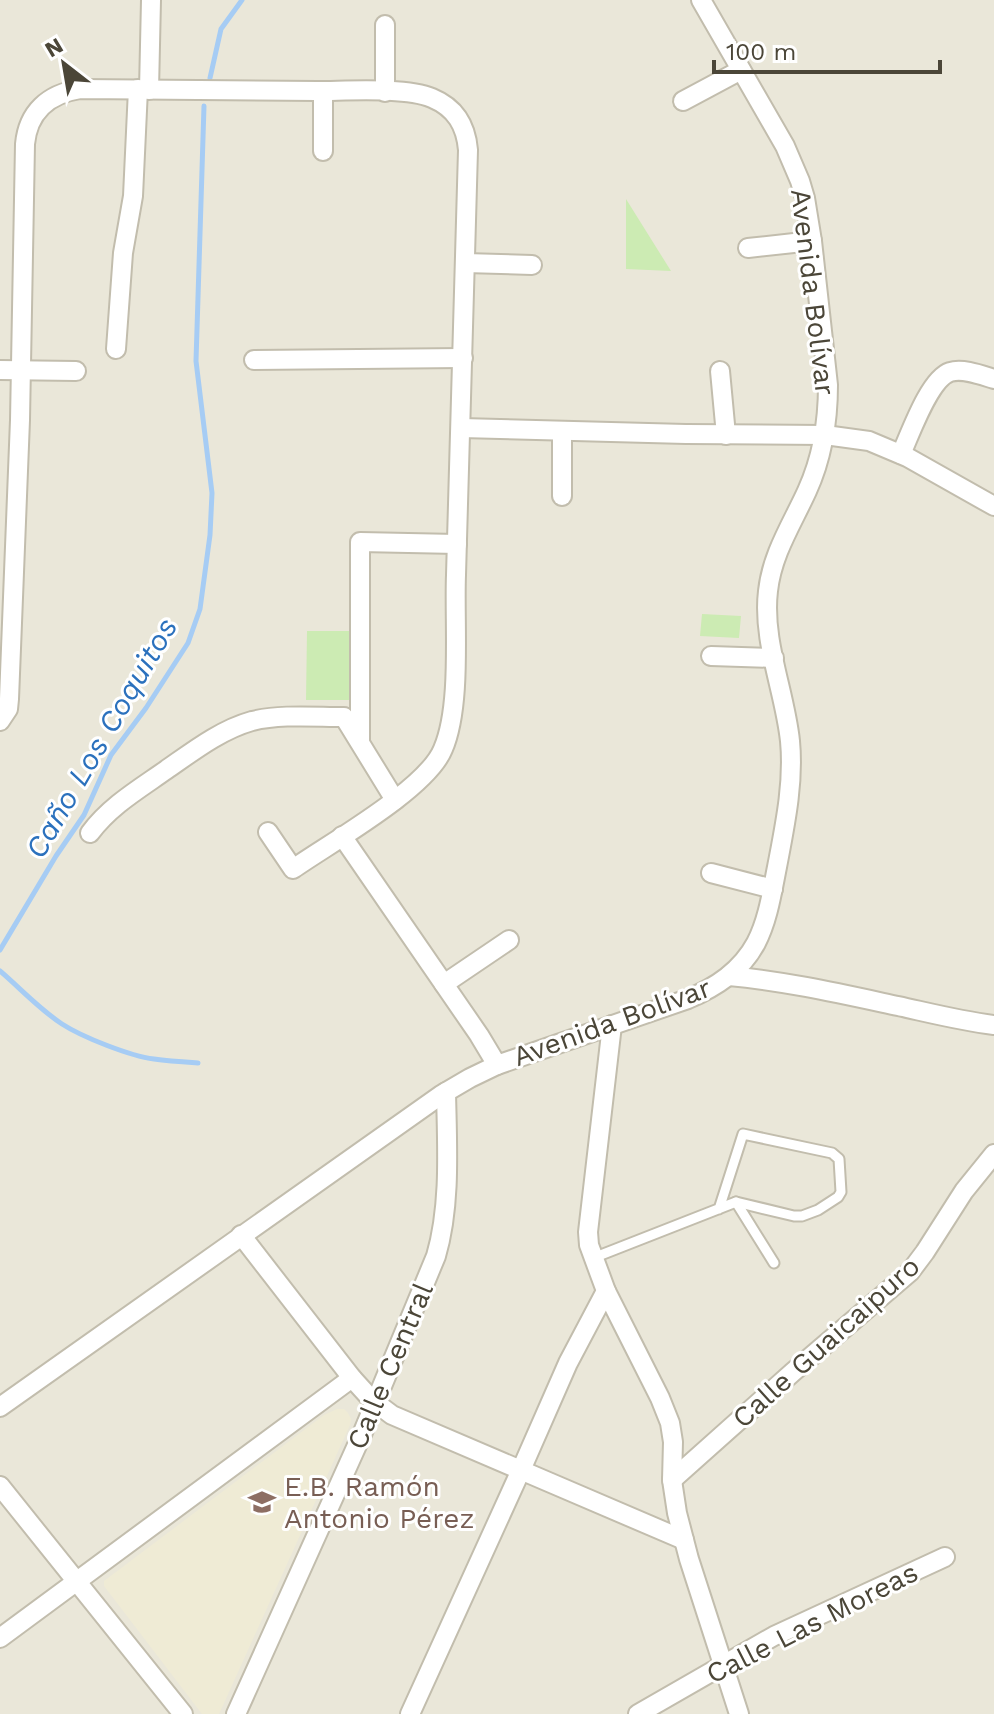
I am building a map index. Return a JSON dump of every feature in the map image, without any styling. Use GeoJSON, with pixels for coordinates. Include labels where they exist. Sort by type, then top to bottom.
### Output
{"type":"FeatureCollection","features":[{"type":"Feature","properties":{"kind":"street"},"geometry":{"type":"LineString","coordinates":[[116,349],[123,253],[133,196],[151,0]]}},
{"type":"Feature","properties":{"kind":"street","name":"Avenida Bolívar"},"geometry":{"type":"LineString","coordinates":[[0,1407],[446,1092],[497,1065],[709,990],[736,970],[756,943],[773,889],[786,820],[791,761],[790,738],[767,616],[767,594],[777,550],[813,476],[825,435],[828,385],[805,198],[794,166],[701,0]]}},
{"type":"Feature","properties":{"kind":"street"},"geometry":{"type":"LineString","coordinates":[[385,25],[385,92]]}},
{"type":"Feature","properties":{"kind":"street"},"geometry":{"type":"LineString","coordinates":[[683,101],[741,70]]}},
{"type":"Feature","properties":{"kind":"street"},"geometry":{"type":"LineString","coordinates":[[0,721],[8,709],[9,699],[25,144],[30,123],[42,106],[59,94],[80,89],[385,92],[410,93],[437,100],[463,126],[468,150],[454,689],[446,738],[439,758],[395,800],[293,869],[268,832]]}},
{"type":"Feature","properties":{"kind":"street"},"geometry":{"type":"LineString","coordinates":[[323,91],[323,151]]}},
{"type":"Feature","properties":{"kind":"street"},"geometry":{"type":"LineString","coordinates":[[748,248],[812,241]]}},
{"type":"Feature","properties":{"kind":"street"},"geometry":{"type":"LineString","coordinates":[[465,263],[532,265]]}},
{"type":"Feature","properties":{"kind":"street"},"geometry":{"type":"LineString","coordinates":[[254,360],[463,358]]}},
{"type":"Feature","properties":{"kind":"street"},"geometry":{"type":"LineString","coordinates":[[0,370],[76,371]]}},
{"type":"Feature","properties":{"kind":"street"},"geometry":{"type":"LineString","coordinates":[[720,371],[726,435]]}},
{"type":"Feature","properties":{"kind":"street"},"geometry":{"type":"LineString","coordinates":[[901,454],[933,387],[944,375],[955,371],[968,372],[994,379]]}},
{"type":"Feature","properties":{"kind":"street"},"geometry":{"type":"LineString","coordinates":[[461,428],[825,435],[869,441],[901,454],[994,506]]}},
{"type":"Feature","properties":{"kind":"street"},"geometry":{"type":"LineString","coordinates":[[562,431],[562,496]]}},
{"type":"Feature","properties":{"kind":"street"},"geometry":{"type":"LineString","coordinates":[[360,743],[360,542],[457,544]]}},
{"type":"Feature","properties":{"kind":"street"},"geometry":{"type":"LineString","coordinates":[[711,656],[774,658]]}},
{"type":"Feature","properties":{"kind":"street"},"geometry":{"type":"LineString","coordinates":[[90,833],[127,797],[209,741],[250,722],[271,717],[344,717],[395,800]]}},
{"type":"Feature","properties":{"kind":"street"},"geometry":{"type":"LineString","coordinates":[[342,836],[497,1065]]}},
{"type":"Feature","properties":{"kind":"street"},"geometry":{"type":"LineString","coordinates":[[711,873],[773,889]]}},
{"type":"Feature","properties":{"kind":"street"},"geometry":{"type":"LineString","coordinates":[[444,984],[509,940]]}},
{"type":"Feature","properties":{"kind":"street"},"geometry":{"type":"LineString","coordinates":[[729,976],[994,1025]]}},
{"type":"Feature","properties":{"kind":"street"},"geometry":{"type":"LineString","coordinates":[[612,1025],[589,1245],[606,1291],[668,1416],[673,1442],[672,1480],[677,1513],[739,1714]]}},
{"type":"Feature","properties":{"kind":"street","name":"Calle Central"},"geometry":{"type":"LineString","coordinates":[[236,1714],[375,1403],[439,1246],[448,1161],[446,1092]]}},
{"type":"Feature","properties":{"kind":"street","name":"Calle Guaicaipuro"},"geometry":{"type":"LineString","coordinates":[[672,1480],[910,1272],[964,1191],[994,1154]]}},
{"type":"Feature","properties":{"kind":"street"},"geometry":{"type":"LineString","coordinates":[[241,1235],[352,1378],[375,1403],[392,1415],[684,1540]]}},
{"type":"Feature","properties":{"kind":"street"},"geometry":{"type":"LineString","coordinates":[[410,1714],[568,1363],[606,1291]]}},
{"type":"Feature","properties":{"kind":"street"},"geometry":{"type":"LineString","coordinates":[[0,1638],[352,1378]]}},
{"type":"Feature","properties":{"kind":"street"},"geometry":{"type":"LineString","coordinates":[[0,1486],[183,1714]]}},
{"type":"Feature","properties":{"kind":"street","name":"Calle Las Moreas"},"geometry":{"type":"LineString","coordinates":[[638,1714],[807,1620],[945,1557]]}},
{"type":"Feature","properties":{"kind":"lane"},"geometry":{"type":"LineString","coordinates":[[593,1258],[719,1209],[736,1202],[794,1216],[809,1214],[838,1197],[841,1192],[839,1159],[832,1153],[743,1134],[719,1209]]}},
{"type":"Feature","properties":{"kind":"lane"},"geometry":{"type":"LineString","coordinates":[[736,1202],[774,1263]]}},
{"type":"Feature","properties":{"kind":"shaded area"},"geometry":{"type":"Polygon","coordinates":[[[0,0],[994,0],[994,1714],[0,1714],[0,0]]]}},
{"type":"Feature","properties":{"kind":"shaded area","name":"E.B. Ramón Antonio Pérez"},"geometry":{"type":"Polygon","coordinates":[[[337,1409],[348,1413],[350,1425],[219,1714],[202,1714],[104,1586],[104,1581],[324,1415],[337,1409]]]}},
{"type":"Feature","properties":{"kind":"green space"},"geometry":{"type":"Polygon","coordinates":[[[626,199],[671,271],[626,269],[626,199]]]}},
{"type":"Feature","properties":{"kind":"green space"},"geometry":{"type":"Polygon","coordinates":[[[702,614],[741,616],[739,638],[700,636],[702,614]]]}},
{"type":"Feature","properties":{"kind":"green space"},"geometry":{"type":"Polygon","coordinates":[[[307,631],[353,631],[352,700],[306,700],[307,631]]]}},
{"type":"Feature","properties":{"kind":"waterway","name":"Caño Los Coquitos"},"geometry":{"type":"LineString","coordinates":[[210,78],[221,29],[242,0]]}},
{"type":"Feature","properties":{"kind":"waterway","name":"Caño Los Coquitos"},"geometry":{"type":"LineString","coordinates":[[0,950],[84,815],[111,755],[188,643],[200,609],[212,493],[196,361],[204,106]]}},
{"type":"Feature","properties":{"kind":"waterway"},"geometry":{"type":"LineString","coordinates":[[0,971],[45,1012],[81,1035],[144,1057],[198,1063]]}},
{"type":"Feature","properties":{"kind":"place","name":"E.B. Ramón Antonio Pérez"},"geometry":{"type":"Point","coordinates":[262,1502]}}]}
